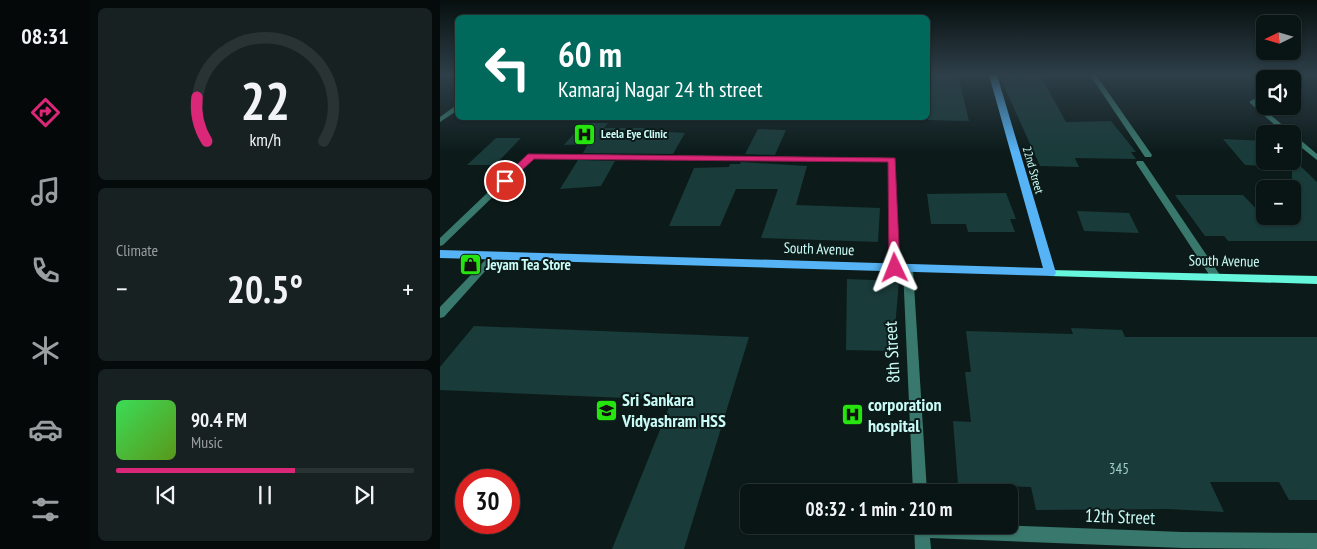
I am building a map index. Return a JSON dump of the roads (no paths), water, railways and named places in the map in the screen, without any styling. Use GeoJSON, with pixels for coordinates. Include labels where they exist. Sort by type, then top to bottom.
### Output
{"type":"FeatureCollection","features":[{"type":"Feature","properties":{"kind":"main road","name":"22nd Street"},"geometry":{"type":"LineString","coordinates":[[1000,101],[1050,273]]}},
{"type":"Feature","properties":{"kind":"main road","name":"South Avenue"},"geometry":{"type":"LineString","coordinates":[[440,254],[1317,280]]}},
{"type":"Feature","properties":{"kind":"street"},"geometry":{"type":"LineString","coordinates":[[1111,101],[1148,155]]}},
{"type":"Feature","properties":{"kind":"street"},"geometry":{"type":"LineString","coordinates":[[440,120],[455,108]]}},
{"type":"Feature","properties":{"kind":"street"},"geometry":{"type":"LineString","coordinates":[[1268,115],[1280,125]]}},
{"type":"Feature","properties":{"kind":"street"},"geometry":{"type":"LineString","coordinates":[[1301,143],[1317,158]]}},
{"type":"Feature","properties":{"kind":"street","name":"8th Street"},"geometry":{"type":"LineString","coordinates":[[440,243],[531,156],[892,160],[919,484]]}},
{"type":"Feature","properties":{"kind":"street"},"geometry":{"type":"LineString","coordinates":[[1140,163],[1216,277]]}},
{"type":"Feature","properties":{"kind":"street"},"geometry":{"type":"LineString","coordinates":[[440,314],[493,257]]}},
{"type":"Feature","properties":{"kind":"street"},"geometry":{"type":"LineString","coordinates":[[922,534],[923,549]]}},
{"type":"Feature","properties":{"kind":"street","name":"12th Street"},"geometry":{"type":"LineString","coordinates":[[1018,534],[1185,544],[1317,541]]}},
{"type":"Feature","properties":{"kind":"place","name":"Leela Eye Clinic"},"geometry":{"type":"Point","coordinates":[585,134]}},
{"type":"Feature","properties":{"kind":"place","name":"Jeyam Tea Store"},"geometry":{"type":"Point","coordinates":[470,265]}},
{"type":"Feature","properties":{"kind":"place","name":"Sri Sankara Vidyashram HSS"},"geometry":{"type":"Point","coordinates":[606,410]}},
{"type":"Feature","properties":{"kind":"place","name":"corporation hospital"},"geometry":{"type":"Point","coordinates":[852,415]}}]}
